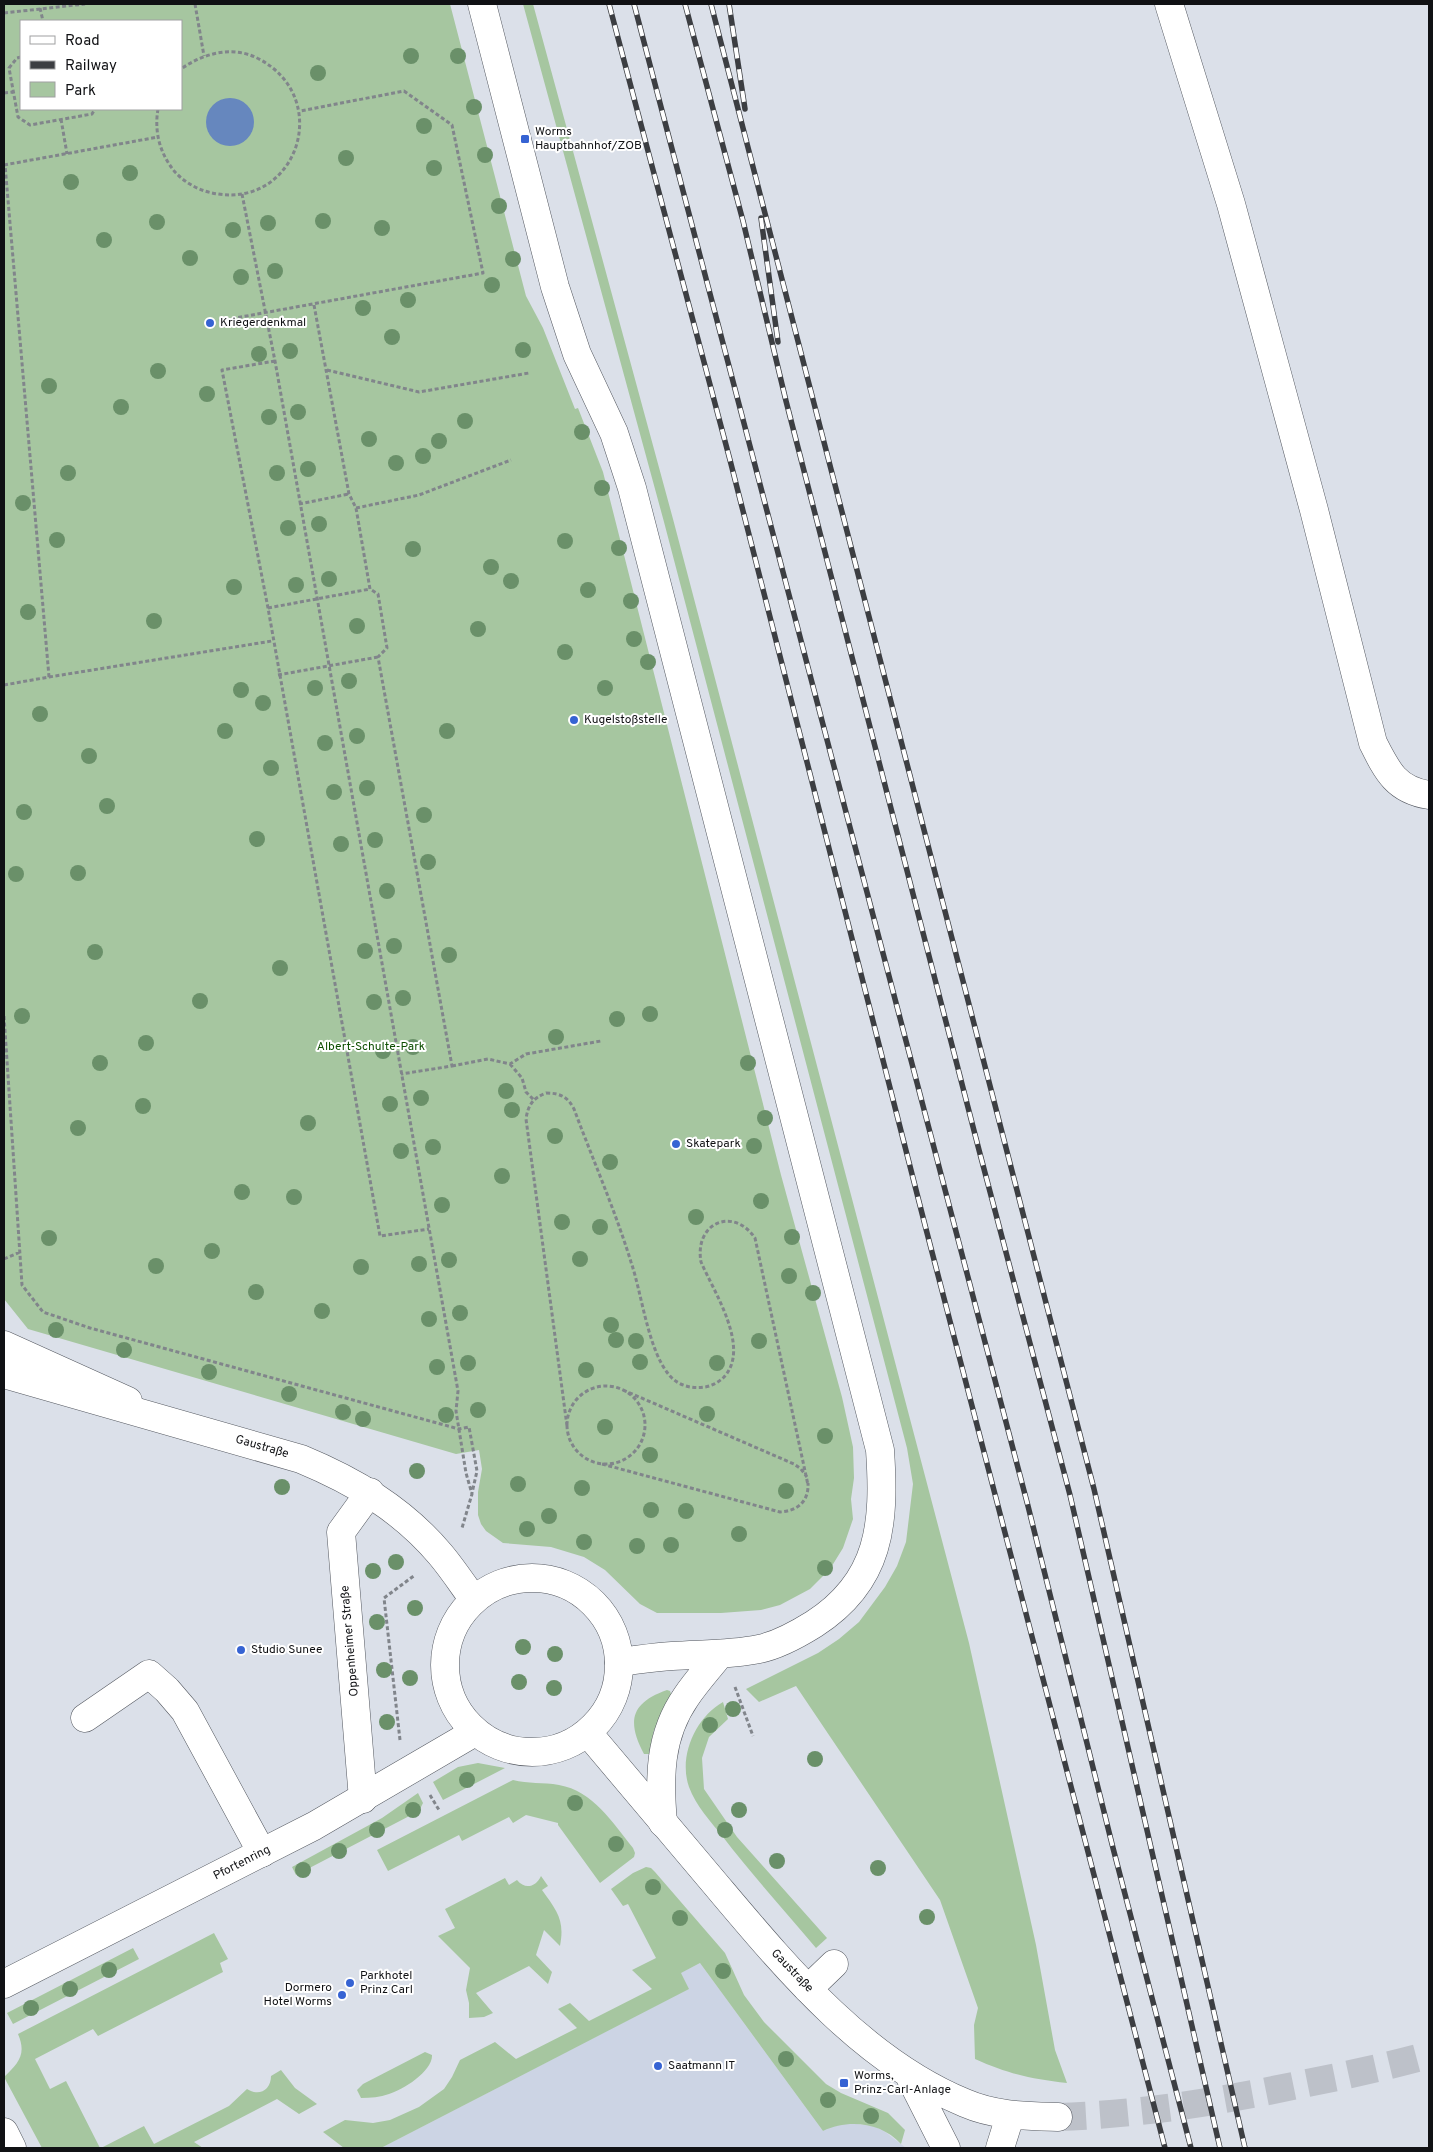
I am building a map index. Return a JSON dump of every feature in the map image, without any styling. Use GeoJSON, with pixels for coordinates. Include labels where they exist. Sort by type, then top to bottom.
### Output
{"type":"FeatureCollection","features":[{"type":"Feature","properties":{"kind":"main road"},"geometry":{"type":"LineString","coordinates":[[482,4],[555,287],[577,354],[614,433],[632,488],[880,1450],[882,1514],[866,1572],[846,1598],[826,1616],[796,1635],[761,1648],[720,1655],[671,1656],[619,1662]]}},
{"type":"Feature","properties":{"kind":"main road"},"geometry":{"type":"LineString","coordinates":[[1169,4],[1231,204],[1314,510],[1373,743],[1389,774],[1414,793],[1429,795]]}},
{"type":"Feature","properties":{"kind":"main road"},"geometry":{"type":"LineString","coordinates":[[4,1345],[172,1422]]}},
{"type":"Feature","properties":{"kind":"main road","name":"Gaustraße"},"geometry":{"type":"LineString","coordinates":[[4,1374],[301,1459],[336,1474],[370,1492],[413,1525],[440,1554],[474,1600]]}},
{"type":"Feature","properties":{"kind":"main road","name":"Oppenheimer Straße"},"geometry":{"type":"LineString","coordinates":[[363,1799],[341,1532],[370,1492]]}},
{"type":"Feature","properties":{"kind":"main road"},"geometry":{"type":"LineString","coordinates":[[525,1578],[553,1581],[579,1591],[600,1610],[614,1635],[619,1662],[616,1688],[606,1713],[588,1732],[567,1745],[544,1752],[519,1752],[496,1745],[476,1732],[459,1714],[448,1691],[444,1667],[451,1634],[458,1619],[474,1600],[498,1585],[525,1578]]}},
{"type":"Feature","properties":{"kind":"main road"},"geometry":{"type":"LineString","coordinates":[[663,1823],[660,1787],[661,1758],[669,1726],[685,1697],[720,1655]]}},
{"type":"Feature","properties":{"kind":"main road"},"geometry":{"type":"LineString","coordinates":[[85,1718],[149,1674],[167,1690],[185,1711],[262,1853]]}},
{"type":"Feature","properties":{"kind":"main road","name":"Pfortenring"},"geometry":{"type":"LineString","coordinates":[[4,1984],[262,1853],[363,1799],[413,1767],[476,1732]]}},
{"type":"Feature","properties":{"kind":"main road","name":"Gaustraße"},"geometry":{"type":"LineString","coordinates":[[588,1732],[759,1936],[808,1989],[867,2045],[908,2075],[967,2104],[1010,2116],[1058,2117]]}},
{"type":"Feature","properties":{"kind":"main road"},"geometry":{"type":"LineString","coordinates":[[808,1989],[834,1964]]}},
{"type":"Feature","properties":{"kind":"main road"},"geometry":{"type":"LineString","coordinates":[[908,2075],[946,2148]]}},
{"type":"Feature","properties":{"kind":"main road"},"geometry":{"type":"LineString","coordinates":[[1000,2148],[1010,2116]]}},
{"type":"Feature","properties":{"kind":"main road"},"geometry":{"type":"LineString","coordinates":[[4,2132],[12,2148]]}},
{"type":"Feature","properties":{"kind":"path"},"geometry":{"type":"LineString","coordinates":[[4,13],[85,4]]}},
{"type":"Feature","properties":{"kind":"path"},"geometry":{"type":"LineString","coordinates":[[195,4],[204,56]]}},
{"type":"Feature","properties":{"kind":"path"},"geometry":{"type":"LineString","coordinates":[[40,8],[43,20]]}},
{"type":"Feature","properties":{"kind":"path"},"geometry":{"type":"LineString","coordinates":[[158,110],[158,137],[165,157],[171,167],[189,184],[212,194],[242,194],[260,188],[270,182],[287,165],[297,144],[300,111],[287,82],[276,69],[256,57],[233,52],[222,52],[204,56],[182,65]]}},
{"type":"Feature","properties":{"kind":"path"},"geometry":{"type":"LineString","coordinates":[[20,57],[17,58],[9,68],[18,117],[30,125],[92,114],[94,110]]}},
{"type":"Feature","properties":{"kind":"path"},"geometry":{"type":"LineString","coordinates":[[182,68],[189,63]]}},
{"type":"Feature","properties":{"kind":"path"},"geometry":{"type":"LineString","coordinates":[[219,321],[483,273],[452,124],[404,91],[300,111]]}},
{"type":"Feature","properties":{"kind":"path"},"geometry":{"type":"LineString","coordinates":[[4,93],[13,92]]}},
{"type":"Feature","properties":{"kind":"path"},"geometry":{"type":"LineString","coordinates":[[61,119],[66,154]]}},
{"type":"Feature","properties":{"kind":"path"},"geometry":{"type":"LineString","coordinates":[[49,677],[4,165],[158,137]]}},
{"type":"Feature","properties":{"kind":"path"},"geometry":{"type":"LineString","coordinates":[[242,194],[275,361],[458,1391],[456,1411],[466,1473],[472,1494]]}},
{"type":"Feature","properties":{"kind":"path"},"geometry":{"type":"LineString","coordinates":[[278,675],[378,657],[387,648],[378,594],[370,588],[356,508],[349,494],[314,305]]}},
{"type":"Feature","properties":{"kind":"path"},"geometry":{"type":"LineString","coordinates":[[275,361],[222,370],[268,608],[278,675],[380,1236],[429,1228]]}},
{"type":"Feature","properties":{"kind":"path"},"geometry":{"type":"LineString","coordinates":[[327,370],[419,392],[529,373]]}},
{"type":"Feature","properties":{"kind":"path"},"geometry":{"type":"LineString","coordinates":[[356,508],[419,495],[511,460]]}},
{"type":"Feature","properties":{"kind":"path"},"geometry":{"type":"LineString","coordinates":[[299,504],[349,494]]}},
{"type":"Feature","properties":{"kind":"path"},"geometry":{"type":"LineString","coordinates":[[268,608],[370,588]]}},
{"type":"Feature","properties":{"kind":"path"},"geometry":{"type":"LineString","coordinates":[[4,685],[272,641]]}},
{"type":"Feature","properties":{"kind":"path"},"geometry":{"type":"LineString","coordinates":[[378,657],[452,1066]]}},
{"type":"Feature","properties":{"kind":"path"},"geometry":{"type":"LineString","coordinates":[[4,1016],[22,1285],[43,1312],[90,1328],[459,1429],[469,1427],[478,1471],[460,1534],[440,1554],[384,1598],[399,1738],[413,1767],[439,1810]]}},
{"type":"Feature","properties":{"kind":"path"},"geometry":{"type":"LineString","coordinates":[[510,1064],[526,1054],[601,1041]]}},
{"type":"Feature","properties":{"kind":"path"},"geometry":{"type":"LineString","coordinates":[[401,1074],[488,1059],[510,1064],[522,1078],[526,1092],[534,1100]]}},
{"type":"Feature","properties":{"kind":"path"},"geometry":{"type":"LineString","coordinates":[[546,1093],[554,1093],[569,1100],[625,1244],[654,1343],[670,1376],[681,1384],[694,1388],[708,1387],[719,1382],[728,1372],[734,1361],[734,1338],[701,1262],[700,1242],[712,1226],[721,1222],[741,1224],[755,1238],[808,1485],[808,1494],[804,1502],[790,1512],[780,1512],[602,1464],[588,1460],[577,1452],[569,1440],[567,1426],[526,1119],[527,1110],[534,1100],[546,1093]]}},
{"type":"Feature","properties":{"kind":"path"},"geometry":{"type":"LineString","coordinates":[[4,1259],[20,1252]]}},
{"type":"Feature","properties":{"kind":"path"},"geometry":{"type":"LineString","coordinates":[[567,1426],[569,1413],[575,1401],[585,1392],[597,1387],[610,1386],[794,1464],[806,1476],[808,1485]]}},
{"type":"Feature","properties":{"kind":"path"},"geometry":{"type":"LineString","coordinates":[[602,1464],[616,1463],[629,1458],[638,1448],[644,1435],[645,1422],[642,1408],[634,1397],[623,1390]]}},
{"type":"Feature","properties":{"kind":"path"},"geometry":{"type":"LineString","coordinates":[[720,1655],[734,1684],[753,1736]]}},
{"type":"Feature","properties":{"kind":"shaded area","name":"Saatmann IT"},"geometry":{"type":"Polygon","coordinates":[[[700,1963],[823,2131],[836,2124],[849,2123],[873,2126],[884,2131],[906,2148],[381,2148],[688,1989],[680,1973],[700,1963]]]}},
{"type":"Feature","properties":{"kind":"green space","name":"Albert-Schulte-Park"},"geometry":{"type":"Polygon","coordinates":[[[4,4],[450,4],[526,296],[543,328],[575,409],[578,408],[603,472],[781,1175],[842,1397],[853,1447],[854,1478],[851,1499],[853,1519],[843,1548],[830,1569],[810,1589],[780,1605],[761,1610],[721,1613],[657,1613],[640,1604],[605,1570],[584,1557],[551,1547],[503,1543],[486,1531],[478,1515],[478,1492],[482,1469],[479,1450],[456,1454],[28,1329],[4,1299],[4,4]]]}},
{"type":"Feature","properties":{"kind":"green space"},"geometry":{"type":"Polygon","coordinates":[[[523,4],[533,4],[673,519],[969,1643],[1036,1945],[1055,2050],[1067,2083],[1020,2075],[998,2069],[975,2059],[974,2025],[978,2008],[940,1900],[796,1686],[759,1702],[746,1689],[818,1653],[859,1622],[885,1587],[897,1566],[906,1542],[913,1484],[907,1448],[664,522],[523,4]]]}},
{"type":"Feature","properties":{"kind":"green space"},"geometry":{"type":"Polygon","coordinates":[[[667,1690],[670,1691],[672,1697],[654,1730],[649,1754],[644,1754],[635,1732],[635,1715],[645,1701],[667,1690]]]}},
{"type":"Feature","properties":{"kind":"green space"},"geometry":{"type":"Polygon","coordinates":[[[723,1702],[728,1719],[709,1737],[702,1758],[704,1789],[737,1837],[827,1938],[816,1948],[709,1820],[689,1787],[686,1763],[692,1738],[697,1727],[705,1717],[723,1702]]]}},
{"type":"Feature","properties":{"kind":"green space"},"geometry":{"type":"Polygon","coordinates":[[[478,1763],[505,1768],[443,1800],[433,1782],[458,1767],[478,1763]]]}},
{"type":"Feature","properties":{"kind":"green space"},"geometry":{"type":"Polygon","coordinates":[[[513,1780],[559,1785],[571,1788],[582,1794],[609,1818],[633,1848],[634,1857],[600,1883],[558,1823],[526,1815],[513,1823],[509,1817],[462,1841],[459,1835],[388,1871],[377,1850],[513,1780]]]}},
{"type":"Feature","properties":{"kind":"green space"},"geometry":{"type":"Polygon","coordinates":[[[418,1793],[423,1803],[419,1811],[296,1875],[292,1867],[382,1818],[418,1793]]]}},
{"type":"Feature","properties":{"kind":"green space"},"geometry":{"type":"Polygon","coordinates":[[[646,1867],[651,1868],[655,1872],[725,1953],[744,1995],[764,2022],[826,2084],[841,2093],[888,2113],[905,2130],[901,2144],[884,2131],[864,2125],[843,2125],[823,2131],[700,1963],[681,1973],[689,1989],[381,2148],[344,2148],[323,2132],[345,2120],[373,2123],[390,2120],[419,2107],[444,2089],[460,2060],[495,2042],[516,2059],[577,2028],[558,2009],[570,2003],[589,2021],[652,1989],[632,1970],[656,1958],[628,1904],[623,1906],[611,1889],[633,1873],[646,1867]]]}},
{"type":"Feature","properties":{"kind":"green space"},"geometry":{"type":"Polygon","coordinates":[[[541,1876],[548,1886],[542,1890],[556,1910],[561,1929],[560,1946],[544,1930],[536,1955],[552,1972],[548,1984],[529,1966],[476,1993],[493,2013],[484,2017],[469,2018],[469,2003],[466,1990],[470,1968],[438,1936],[455,1928],[445,1909],[505,1878],[509,1885],[517,1880],[523,1885],[530,1886],[536,1883],[541,1876]]]}},
{"type":"Feature","properties":{"kind":"green space"},"geometry":{"type":"Polygon","coordinates":[[[214,1933],[228,1959],[220,1963],[223,1972],[98,2036],[93,2029],[35,2059],[50,2089],[66,2081],[100,2148],[42,2148],[4,2077],[20,2058],[22,2048],[18,2034],[214,1933]]]}},
{"type":"Feature","properties":{"kind":"green space"},"geometry":{"type":"Polygon","coordinates":[[[133,1948],[139,1959],[13,2024],[7,2013],[133,1948]]]}},
{"type":"Feature","properties":{"kind":"green space"},"geometry":{"type":"Polygon","coordinates":[[[425,2052],[432,2055],[431,2061],[423,2073],[416,2079],[395,2092],[361,2098],[357,2090],[363,2084],[425,2052]]]}},
{"type":"Feature","properties":{"kind":"green space"},"geometry":{"type":"Polygon","coordinates":[[[281,2070],[295,2088],[317,2104],[299,2114],[277,2099],[194,2142],[203,2148],[101,2148],[144,2126],[154,2144],[229,2106],[247,2089],[256,2092],[264,2091],[269,2085],[271,2076],[281,2070]]]}},
{"type":"Feature","properties":{"kind":"water"},"geometry":{"type":"Polygon","coordinates":[[[225,98],[235,98],[247,105],[254,117],[254,127],[247,139],[235,146],[225,146],[217,142],[210,135],[206,127],[206,117],[210,109],[217,102],[225,98]]]}},
{"type":"Feature","properties":{"kind":"tunnel"},"geometry":{"type":"LineString","coordinates":[[1058,2117],[1152,2110],[1214,2101],[1353,2074],[1429,2055]]}},
{"type":"Feature","properties":{"kind":"railway"},"geometry":{"type":"LineString","coordinates":[[609,4],[730,460],[926,1229],[1165,2148]]}},
{"type":"Feature","properties":{"kind":"railway"},"geometry":{"type":"LineString","coordinates":[[634,4],[1028,1506],[1113,1848],[1191,2148]]}},
{"type":"Feature","properties":{"kind":"railway"},"geometry":{"type":"LineString","coordinates":[[685,4],[743,221],[786,401],[1070,1495],[1220,2148]]}},
{"type":"Feature","properties":{"kind":"railway"},"geometry":{"type":"LineString","coordinates":[[711,4],[1094,1489],[1245,2148]]}},
{"type":"Feature","properties":{"kind":"railway"},"geometry":{"type":"LineString","coordinates":[[729,4],[745,109]]}},
{"type":"Feature","properties":{"kind":"railway"},"geometry":{"type":"LineString","coordinates":[[761,218],[778,342]]}},
{"type":"Feature","properties":{"kind":"place","name":"Worms Hauptbahnhof/ZOB"},"geometry":{"type":"Point","coordinates":[525,139]}},
{"type":"Feature","properties":{"kind":"place","name":"Kriegerdenkmal"},"geometry":{"type":"Point","coordinates":[210,323]}},
{"type":"Feature","properties":{"kind":"place","name":"Kugelstoßstelle"},"geometry":{"type":"Point","coordinates":[574,720]}},
{"type":"Feature","properties":{"kind":"place","name":"Skatepark"},"geometry":{"type":"Point","coordinates":[676,1144]}},
{"type":"Feature","properties":{"kind":"place","name":"Studio Sunee"},"geometry":{"type":"Point","coordinates":[241,1650]}},
{"type":"Feature","properties":{"kind":"place","name":"Parkhotel Prinz Carl"},"geometry":{"type":"Point","coordinates":[350,1983]}},
{"type":"Feature","properties":{"kind":"place","name":"Dormero Hotel Worms"},"geometry":{"type":"Point","coordinates":[342,1995]}},
{"type":"Feature","properties":{"kind":"place","name":"Saatmann IT"},"geometry":{"type":"Point","coordinates":[658,2066]}},
{"type":"Feature","properties":{"kind":"place","name":"Worms, Prinz-Carl-Anlage"},"geometry":{"type":"Point","coordinates":[844,2083]}}]}
